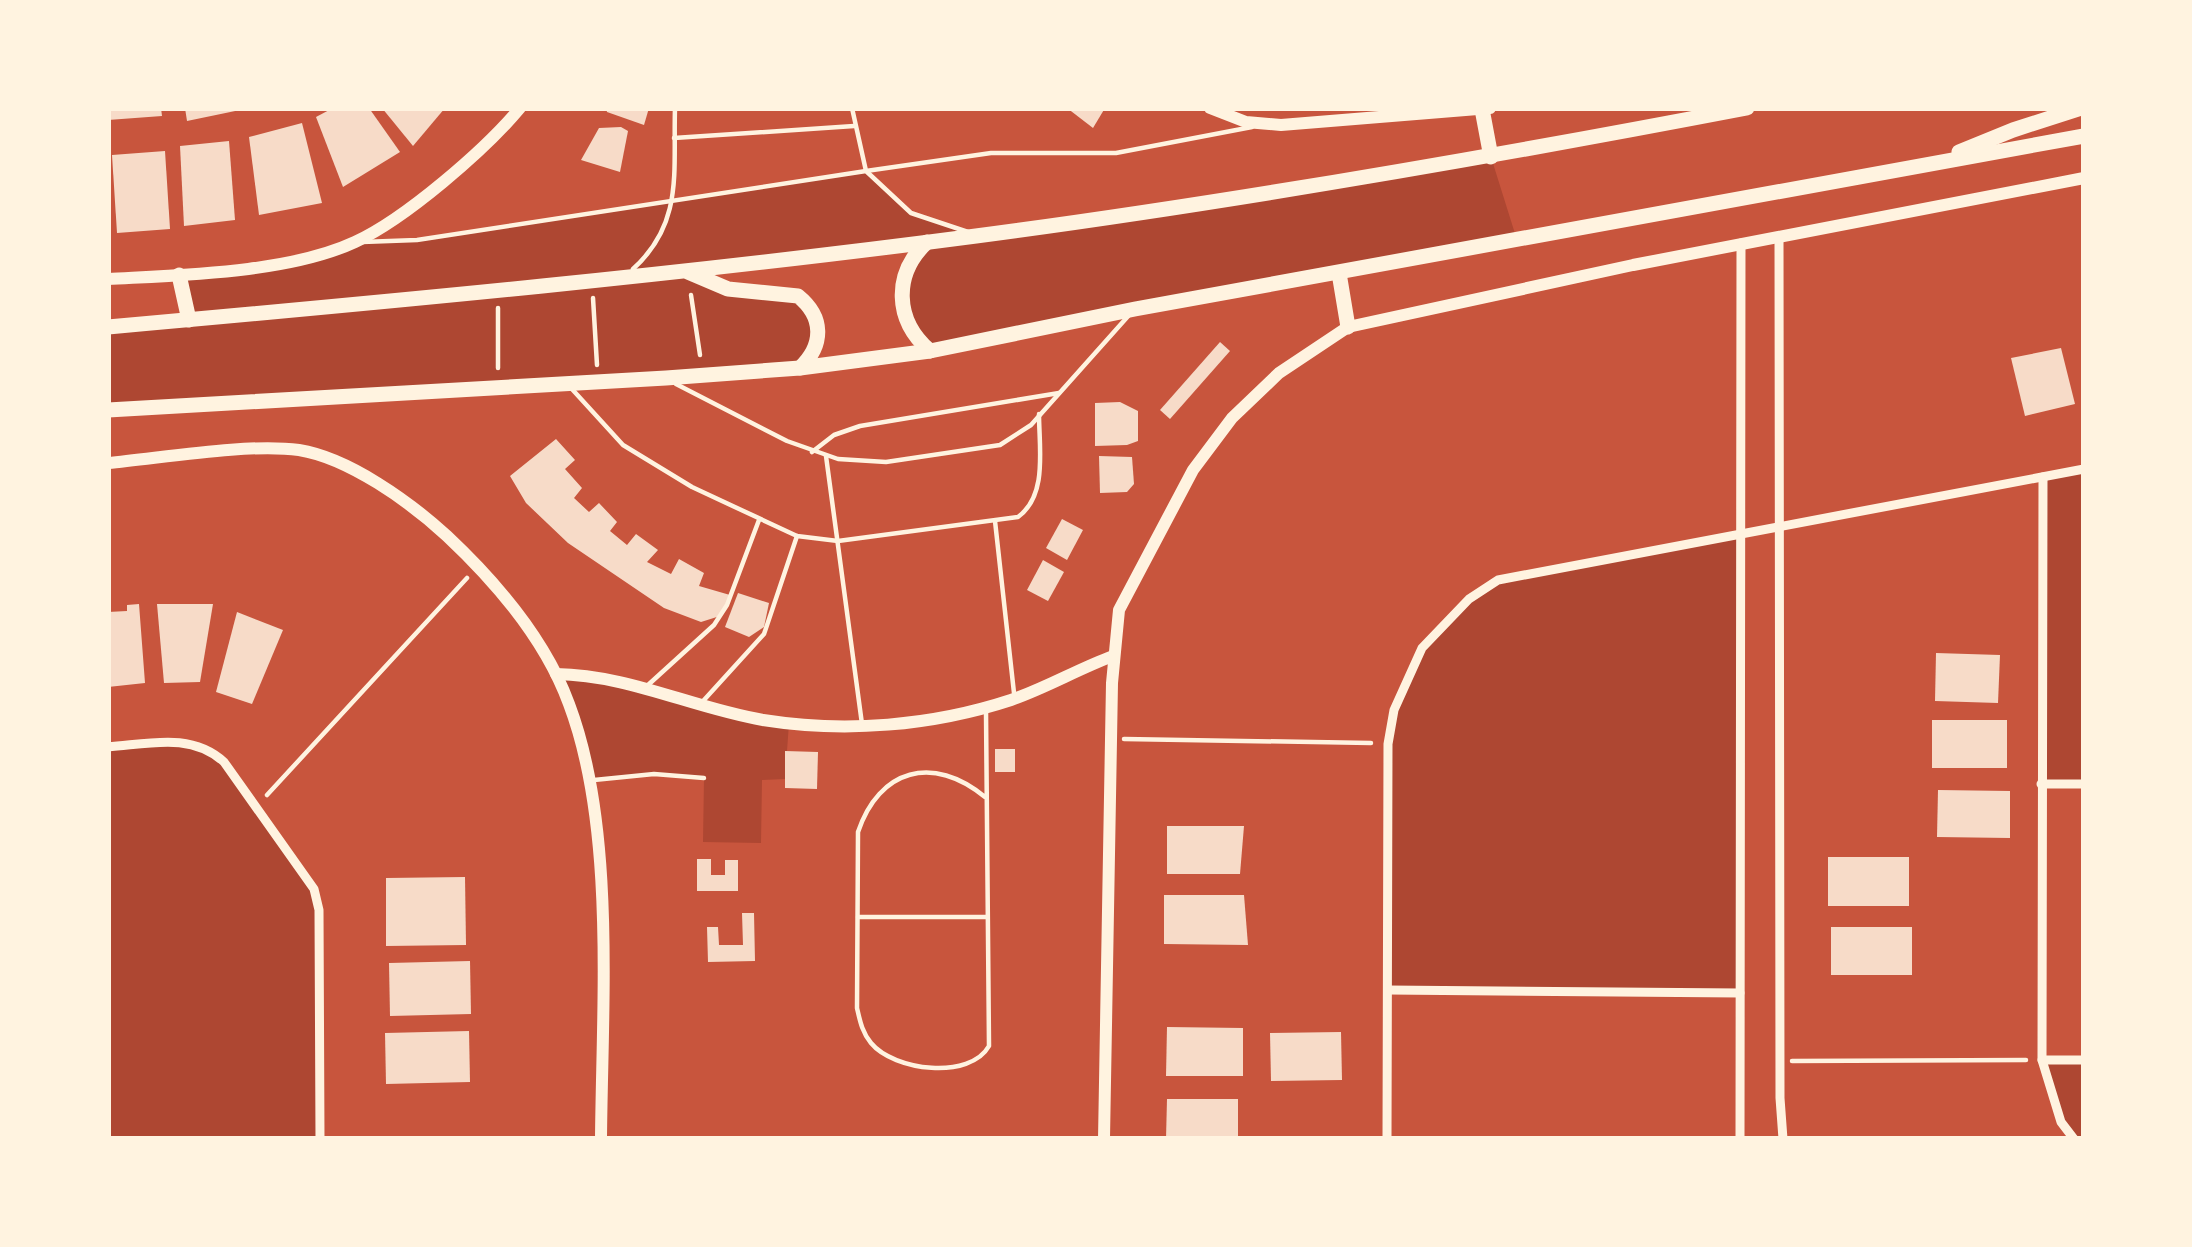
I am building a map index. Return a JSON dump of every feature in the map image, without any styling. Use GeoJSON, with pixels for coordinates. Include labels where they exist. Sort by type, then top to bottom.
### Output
{"type":"FeatureCollection","features":[{"type":"Feature","properties":{"kind":"main road"},"geometry":{"type":"LineString","coordinates":[[1484,108],[1491,158]]}},
{"type":"Feature","properties":{"kind":"main road"},"geometry":{"type":"LineString","coordinates":[[108,327],[688,272],[979,236],[1491,158],[1747,108]]}},
{"type":"Feature","properties":{"kind":"main road"},"geometry":{"type":"LineString","coordinates":[[1940,161],[2081,108]]}},
{"type":"Feature","properties":{"kind":"main road"},"geometry":{"type":"LineString","coordinates":[[108,410],[666,378],[800,368],[930,351],[1135,309],[2084,136]]}},
{"type":"Feature","properties":{"kind":"main road"},"geometry":{"type":"LineString","coordinates":[[927,242],[909,263],[901,290],[910,331],[930,351]]}},
{"type":"Feature","properties":{"kind":"main road"},"geometry":{"type":"LineString","coordinates":[[688,272],[728,289],[798,296],[817,321],[818,341],[800,368]]}},
{"type":"Feature","properties":{"kind":"main road"},"geometry":{"type":"LineString","coordinates":[[1340,273],[1348,326]]}},
{"type":"Feature","properties":{"kind":"main road"},"geometry":{"type":"LineString","coordinates":[[179,275],[189,320]]}},
{"type":"Feature","properties":{"kind":"street"},"geometry":{"type":"LineString","coordinates":[[108,279],[306,259],[356,242],[435,186],[520,108]]}},
{"type":"Feature","properties":{"kind":"street"},"geometry":{"type":"LineString","coordinates":[[1210,108],[1263,125],[1484,108]]}},
{"type":"Feature","properties":{"kind":"street"},"geometry":{"type":"LineString","coordinates":[[1104,1139],[1113,656],[1119,610],[1193,470],[1232,418],[1279,373],[1348,326],[1742,243],[2084,178]]}},
{"type":"Feature","properties":{"kind":"street"},"geometry":{"type":"LineString","coordinates":[[1779,237],[1784,1139]]}},
{"type":"Feature","properties":{"kind":"street"},"geometry":{"type":"LineString","coordinates":[[1740,1139],[1742,243]]}},
{"type":"Feature","properties":{"kind":"street"},"geometry":{"type":"LineString","coordinates":[[108,463],[269,449],[328,458],[415,507],[478,565],[556,674],[581,739],[602,895],[601,1139]]}},
{"type":"Feature","properties":{"kind":"street"},"geometry":{"type":"LineString","coordinates":[[1387,1139],[1388,743],[1394,710],[1422,648],[1469,598],[1498,580],[2084,470]]}},
{"type":"Feature","properties":{"kind":"street"},"geometry":{"type":"LineString","coordinates":[[2043,477],[2042,1060],[2061,1122],[2074,1139]]}},
{"type":"Feature","properties":{"kind":"street"},"geometry":{"type":"LineString","coordinates":[[556,674],[602,676],[764,720],[862,726],[925,721],[987,707],[1113,656]]}},
{"type":"Feature","properties":{"kind":"street"},"geometry":{"type":"LineString","coordinates":[[108,747],[195,743],[224,762],[314,889],[319,910],[320,1139]]}},
{"type":"Feature","properties":{"kind":"street"},"geometry":{"type":"LineString","coordinates":[[2042,784],[2084,784]]}},
{"type":"Feature","properties":{"kind":"street"},"geometry":{"type":"LineString","coordinates":[[1388,990],[1739,993]]}},
{"type":"Feature","properties":{"kind":"street"},"geometry":{"type":"LineString","coordinates":[[2042,1060],[2084,1060]]}},
{"type":"Feature","properties":{"kind":"lane"},"geometry":{"type":"LineString","coordinates":[[622,278],[660,238],[673,202],[675,108]]}},
{"type":"Feature","properties":{"kind":"lane"},"geometry":{"type":"LineString","coordinates":[[853,108],[866,171],[911,213],[979,236]]}},
{"type":"Feature","properties":{"kind":"lane"},"geometry":{"type":"LineString","coordinates":[[356,242],[417,241],[991,153],[1116,153],[1263,125]]}},
{"type":"Feature","properties":{"kind":"lane"},"geometry":{"type":"LineString","coordinates":[[674,138],[856,126]]}},
{"type":"Feature","properties":{"kind":"lane"},"geometry":{"type":"LineString","coordinates":[[666,378],[812,452],[859,463],[1000,446],[1022,434],[1135,309]]}},
{"type":"Feature","properties":{"kind":"lane"},"geometry":{"type":"LineString","coordinates":[[567,384],[623,446],[692,487],[797,536],[838,542],[1018,517],[1034,500],[1040,414]]}},
{"type":"Feature","properties":{"kind":"lane"},"geometry":{"type":"LineString","coordinates":[[812,452],[834,435],[860,426],[1059,393]]}},
{"type":"Feature","properties":{"kind":"lane"},"geometry":{"type":"LineString","coordinates":[[826,456],[862,726]]}},
{"type":"Feature","properties":{"kind":"lane"},"geometry":{"type":"LineString","coordinates":[[646,687],[714,625],[727,605],[759,520]]}},
{"type":"Feature","properties":{"kind":"lane"},"geometry":{"type":"LineString","coordinates":[[994,521],[1015,698]]}},
{"type":"Feature","properties":{"kind":"lane"},"geometry":{"type":"LineString","coordinates":[[699,705],[764,634],[797,536]]}},
{"type":"Feature","properties":{"kind":"lane"},"geometry":{"type":"LineString","coordinates":[[985,797],[967,782],[945,773],[921,772],[898,778],[879,791],[865,810],[858,832],[857,1008],[872,1045],[889,1058],[909,1064],[972,1065],[989,1046],[987,707]]}},
{"type":"Feature","properties":{"kind":"lane"},"geometry":{"type":"LineString","coordinates":[[589,781],[654,774],[704,778]]}},
{"type":"Feature","properties":{"kind":"lane"},"geometry":{"type":"LineString","coordinates":[[858,917],[987,917]]}},
{"type":"Feature","properties":{"kind":"path"},"geometry":{"type":"LineString","coordinates":[[688,272],[703,375]]}},
{"type":"Feature","properties":{"kind":"path"},"geometry":{"type":"LineString","coordinates":[[592,281],[597,382]]}},
{"type":"Feature","properties":{"kind":"path"},"geometry":{"type":"LineString","coordinates":[[498,388],[499,290]]}},
{"type":"Feature","properties":{"kind":"path"},"geometry":{"type":"LineString","coordinates":[[256,806],[478,565]]}},
{"type":"Feature","properties":{"kind":"path"},"geometry":{"type":"LineString","coordinates":[[1112,739],[1388,743]]}},
{"type":"Feature","properties":{"kind":"path"},"geometry":{"type":"LineString","coordinates":[[1780,1061],[2042,1060]]}},
{"type":"Feature","properties":{"kind":"shaded area"},"geometry":{"type":"Polygon","coordinates":[[[1491,157],[1517,240],[930,351],[902,304],[925,244],[690,270],[707,282],[798,296],[813,311],[808,360],[108,415],[108,327],[188,319],[179,275],[306,259],[357,242],[387,243],[866,171],[911,213],[976,235],[1491,157]]]}},
{"type":"Feature","properties":{"kind":"shaded area"},"geometry":{"type":"Polygon","coordinates":[[[2084,469],[2084,784],[2041,784],[2043,477],[2084,469]]]}},
{"type":"Feature","properties":{"kind":"shaded area"},"geometry":{"type":"Polygon","coordinates":[[[1744,533],[1740,993],[1388,990],[1388,744],[1405,678],[1444,621],[1498,580],[1744,533]]]}},
{"type":"Feature","properties":{"kind":"shaded area"},"geometry":{"type":"Polygon","coordinates":[[[556,674],[789,723],[785,779],[762,780],[761,843],[703,842],[704,778],[654,774],[589,781],[556,674]]]}},
{"type":"Feature","properties":{"kind":"shaded area"},"geometry":{"type":"Polygon","coordinates":[[[195,744],[211,750],[314,889],[319,911],[320,1139],[108,1139],[108,749],[195,744]]]}},
{"type":"Feature","properties":{"kind":"shaded area"},"geometry":{"type":"Polygon","coordinates":[[[2042,1060],[2084,1060],[2084,1139],[2076,1139],[2061,1122],[2042,1060]]]}},
{"type":"Feature","properties":{"kind":"building"},"geometry":{"type":"Polygon","coordinates":[[[108,108],[161,108],[162,116],[108,120],[108,108]]]}},
{"type":"Feature","properties":{"kind":"building"},"geometry":{"type":"Polygon","coordinates":[[[185,108],[240,108],[240,110],[187,121],[185,108]]]}},
{"type":"Feature","properties":{"kind":"building"},"geometry":{"type":"Polygon","coordinates":[[[333,108],[369,108],[400,152],[343,187],[316,117],[333,108]]]}},
{"type":"Feature","properties":{"kind":"building"},"geometry":{"type":"Polygon","coordinates":[[[382,108],[445,108],[413,146],[382,108]]]}},
{"type":"Feature","properties":{"kind":"building"},"geometry":{"type":"Polygon","coordinates":[[[606,108],[649,108],[644,125],[606,108]]]}},
{"type":"Feature","properties":{"kind":"building"},"geometry":{"type":"Polygon","coordinates":[[[1067,108],[1105,108],[1093,128],[1067,108]]]}},
{"type":"Feature","properties":{"kind":"building"},"geometry":{"type":"Polygon","coordinates":[[[302,123],[322,203],[259,215],[249,137],[302,123]]]}},
{"type":"Feature","properties":{"kind":"building"},"geometry":{"type":"Polygon","coordinates":[[[599,128],[628,131],[620,172],[581,160],[599,128]]]}},
{"type":"Feature","properties":{"kind":"building"},"geometry":{"type":"Polygon","coordinates":[[[229,141],[235,220],[184,226],[180,146],[229,141]]]}},
{"type":"Feature","properties":{"kind":"building"},"geometry":{"type":"Polygon","coordinates":[[[165,151],[170,229],[117,233],[112,155],[165,151]]]}},
{"type":"Feature","properties":{"kind":"building"},"geometry":{"type":"Polygon","coordinates":[[[1220,342],[1230,351],[1170,419],[1160,410],[1220,342]]]}},
{"type":"Feature","properties":{"kind":"building"},"geometry":{"type":"Polygon","coordinates":[[[2061,348],[2075,404],[2025,416],[2011,358],[2061,348]]]}},
{"type":"Feature","properties":{"kind":"building"},"geometry":{"type":"Polygon","coordinates":[[[1120,402],[1138,411],[1138,441],[1095,446],[1095,403],[1120,402]]]}},
{"type":"Feature","properties":{"kind":"building"},"geometry":{"type":"Polygon","coordinates":[[[556,439],[575,460],[565,469],[582,488],[574,498],[589,512],[599,503],[617,522],[610,531],[627,545],[636,534],[658,550],[647,562],[671,574],[679,559],[704,573],[699,586],[730,595],[720,616],[701,622],[664,608],[568,543],[526,503],[510,476],[556,439]]]}},
{"type":"Feature","properties":{"kind":"building"},"geometry":{"type":"Polygon","coordinates":[[[1099,456],[1132,457],[1134,484],[1127,492],[1100,493],[1099,456]]]}},
{"type":"Feature","properties":{"kind":"building"},"geometry":{"type":"Polygon","coordinates":[[[1062,519],[1083,530],[1067,560],[1046,548],[1062,519]]]}},
{"type":"Feature","properties":{"kind":"building"},"geometry":{"type":"Polygon","coordinates":[[[1043,560],[1064,572],[1048,601],[1027,590],[1043,560]]]}},
{"type":"Feature","properties":{"kind":"building"},"geometry":{"type":"Polygon","coordinates":[[[738,593],[769,603],[764,627],[749,637],[725,627],[738,593]]]}},
{"type":"Feature","properties":{"kind":"building"},"geometry":{"type":"Polygon","coordinates":[[[139,604],[145,683],[108,687],[108,612],[127,611],[127,605],[139,604]]]}},
{"type":"Feature","properties":{"kind":"building"},"geometry":{"type":"Polygon","coordinates":[[[157,604],[213,604],[200,682],[164,683],[157,604]]]}},
{"type":"Feature","properties":{"kind":"building"},"geometry":{"type":"Polygon","coordinates":[[[237,612],[283,630],[252,704],[216,692],[237,612]]]}},
{"type":"Feature","properties":{"kind":"building"},"geometry":{"type":"Polygon","coordinates":[[[1936,653],[2000,655],[1998,703],[1935,701],[1936,653]]]}},
{"type":"Feature","properties":{"kind":"building"},"geometry":{"type":"Polygon","coordinates":[[[1932,720],[2007,720],[2007,768],[1932,768],[1932,720]]]}},
{"type":"Feature","properties":{"kind":"building"},"geometry":{"type":"Polygon","coordinates":[[[995,749],[1015,749],[1015,772],[995,772],[995,749]]]}},
{"type":"Feature","properties":{"kind":"building"},"geometry":{"type":"Polygon","coordinates":[[[785,751],[818,752],[817,789],[785,788],[785,751]]]}},
{"type":"Feature","properties":{"kind":"building"},"geometry":{"type":"Polygon","coordinates":[[[1938,790],[2010,791],[2010,838],[1937,837],[1938,790]]]}},
{"type":"Feature","properties":{"kind":"building"},"geometry":{"type":"Polygon","coordinates":[[[1167,826],[1244,826],[1240,874],[1167,874],[1167,826]]]}},
{"type":"Feature","properties":{"kind":"building"},"geometry":{"type":"Polygon","coordinates":[[[1828,857],[1909,857],[1909,906],[1828,906],[1828,857]]]}},
{"type":"Feature","properties":{"kind":"building"},"geometry":{"type":"Polygon","coordinates":[[[697,859],[711,859],[711,875],[725,875],[725,860],[738,860],[738,891],[697,891],[697,859]]]}},
{"type":"Feature","properties":{"kind":"building"},"geometry":{"type":"Polygon","coordinates":[[[465,877],[466,945],[386,946],[386,878],[465,877]]]}},
{"type":"Feature","properties":{"kind":"building"},"geometry":{"type":"Polygon","coordinates":[[[1164,895],[1244,895],[1248,945],[1164,944],[1164,895]]]}},
{"type":"Feature","properties":{"kind":"building"},"geometry":{"type":"Polygon","coordinates":[[[742,913],[754,913],[755,961],[708,962],[707,927],[718,927],[719,945],[743,945],[742,913]]]}},
{"type":"Feature","properties":{"kind":"building"},"geometry":{"type":"Polygon","coordinates":[[[1831,927],[1912,927],[1912,975],[1831,975],[1831,927]]]}},
{"type":"Feature","properties":{"kind":"building"},"geometry":{"type":"Polygon","coordinates":[[[470,961],[471,1014],[390,1016],[389,963],[470,961]]]}},
{"type":"Feature","properties":{"kind":"building"},"geometry":{"type":"Polygon","coordinates":[[[1167,1027],[1243,1028],[1243,1076],[1166,1076],[1167,1027]]]}},
{"type":"Feature","properties":{"kind":"building"},"geometry":{"type":"Polygon","coordinates":[[[469,1031],[470,1082],[386,1084],[385,1033],[469,1031]]]}},
{"type":"Feature","properties":{"kind":"building"},"geometry":{"type":"Polygon","coordinates":[[[1341,1032],[1342,1080],[1271,1081],[1270,1033],[1341,1032]]]}},
{"type":"Feature","properties":{"kind":"building"},"geometry":{"type":"Polygon","coordinates":[[[1167,1099],[1238,1099],[1238,1139],[1166,1139],[1167,1099]]]}}]}
